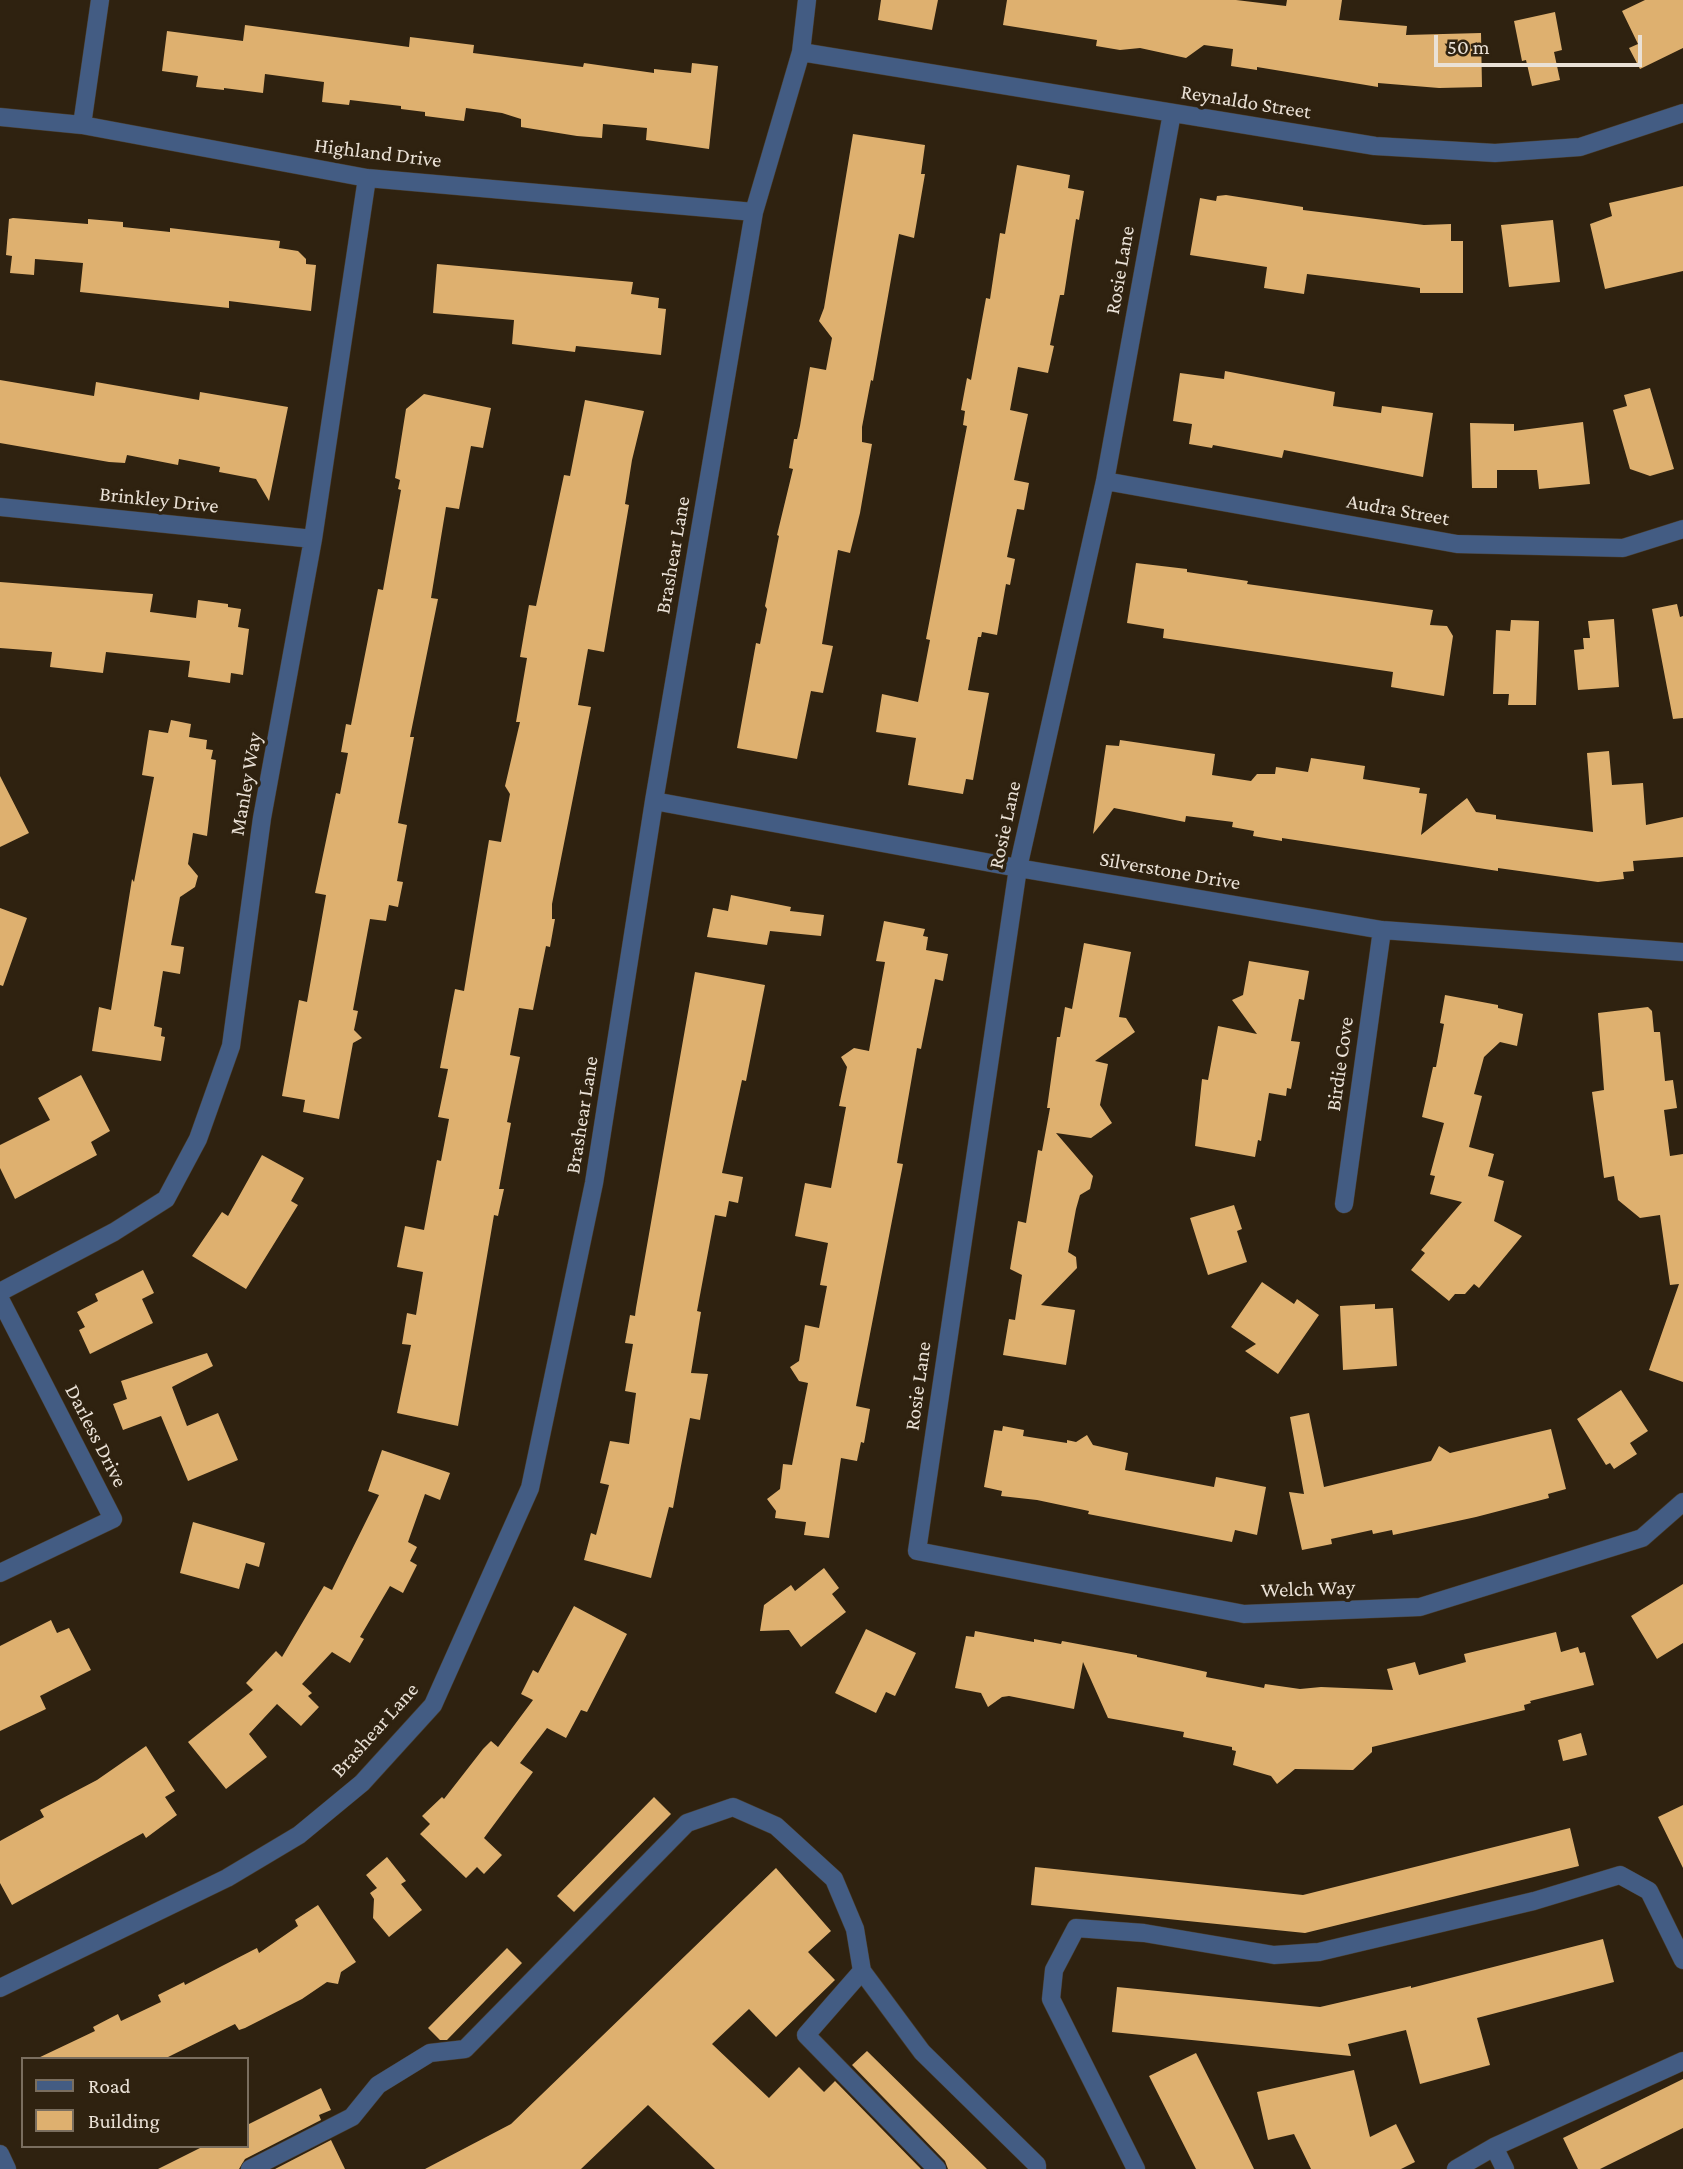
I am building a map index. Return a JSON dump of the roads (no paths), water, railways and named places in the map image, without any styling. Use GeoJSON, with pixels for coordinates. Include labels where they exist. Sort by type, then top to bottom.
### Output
{"type":"FeatureCollection","features":[{"type":"Feature","properties":{"kind":"street"},"geometry":{"type":"LineString","coordinates":[[82,125],[100,0]]}},
{"type":"Feature","properties":{"kind":"street","name":"Brashear Lane"},"geometry":{"type":"LineString","coordinates":[[0,1988],[227,1878],[299,1835],[362,1783],[433,1705],[530,1488],[594,1183],[654,801],[754,212],[801,52],[807,0]]}},
{"type":"Feature","properties":{"kind":"street","name":"Reynaldo Street"},"geometry":{"type":"LineString","coordinates":[[801,52],[1375,146],[1495,153],[1580,147],[1683,113]]}},
{"type":"Feature","properties":{"kind":"street","name":"Rosie Lane"},"geometry":{"type":"LineString","coordinates":[[917,1551],[1018,869],[1105,481],[1172,113]]}},
{"type":"Feature","properties":{"kind":"street","name":"Highland Drive"},"geometry":{"type":"LineString","coordinates":[[0,117],[82,125],[366,178],[754,212]]}},
{"type":"Feature","properties":{"kind":"street","name":"Manley Way"},"geometry":{"type":"LineString","coordinates":[[0,1292],[114,1232],[166,1199],[198,1139],[231,1046],[262,818],[313,539],[366,178]]}},
{"type":"Feature","properties":{"kind":"street","name":"Audra Street"},"geometry":{"type":"LineString","coordinates":[[1105,481],[1457,544],[1623,548],[1683,529]]}},
{"type":"Feature","properties":{"kind":"street","name":"Brinkley Drive"},"geometry":{"type":"LineString","coordinates":[[0,507],[313,539]]}},
{"type":"Feature","properties":{"kind":"street","name":"Silverstone Drive"},"geometry":{"type":"LineString","coordinates":[[654,801],[1018,869],[1382,930],[1683,952]]}},
{"type":"Feature","properties":{"kind":"street","name":"Birdie Cove"},"geometry":{"type":"LineString","coordinates":[[1344,1204],[1382,930]]}},
{"type":"Feature","properties":{"kind":"street","name":"Darless Drive"},"geometry":{"type":"LineString","coordinates":[[0,1299],[113,1519],[0,1573]]}},
{"type":"Feature","properties":{"kind":"street","name":"Welch Way"},"geometry":{"type":"LineString","coordinates":[[917,1551],[1244,1614],[1420,1607],[1642,1538],[1683,1502]]}},
{"type":"Feature","properties":{"kind":"street"},"geometry":{"type":"LineString","coordinates":[[250,2169],[352,2117],[378,2085],[430,2053],[464,2049],[687,1823],[733,1807],[776,1826],[834,1879],[855,1929],[862,1971],[922,2052],[1008,2134],[1037,2165],[1037,2169]]}},
{"type":"Feature","properties":{"kind":"street"},"geometry":{"type":"LineString","coordinates":[[1136,2169],[1051,1999],[1054,1970],[1076,1928],[1144,1933],[1274,1955],[1319,1952],[1534,1901],[1620,1875],[1649,1891],[1683,1960]]}},
{"type":"Feature","properties":{"kind":"street"},"geometry":{"type":"LineString","coordinates":[[862,1971],[806,2035],[937,2169]]}},
{"type":"Feature","properties":{"kind":"street"},"geometry":{"type":"LineString","coordinates":[[1456,2169],[1494,2147],[1683,2061]]}},
{"type":"Feature","properties":{"kind":"street"},"geometry":{"type":"LineString","coordinates":[[1494,2147],[1505,2169]]}},
{"type":"Feature","properties":{"kind":"street"},"geometry":{"type":"LineString","coordinates":[[0,2154],[7,2169]]}}]}
